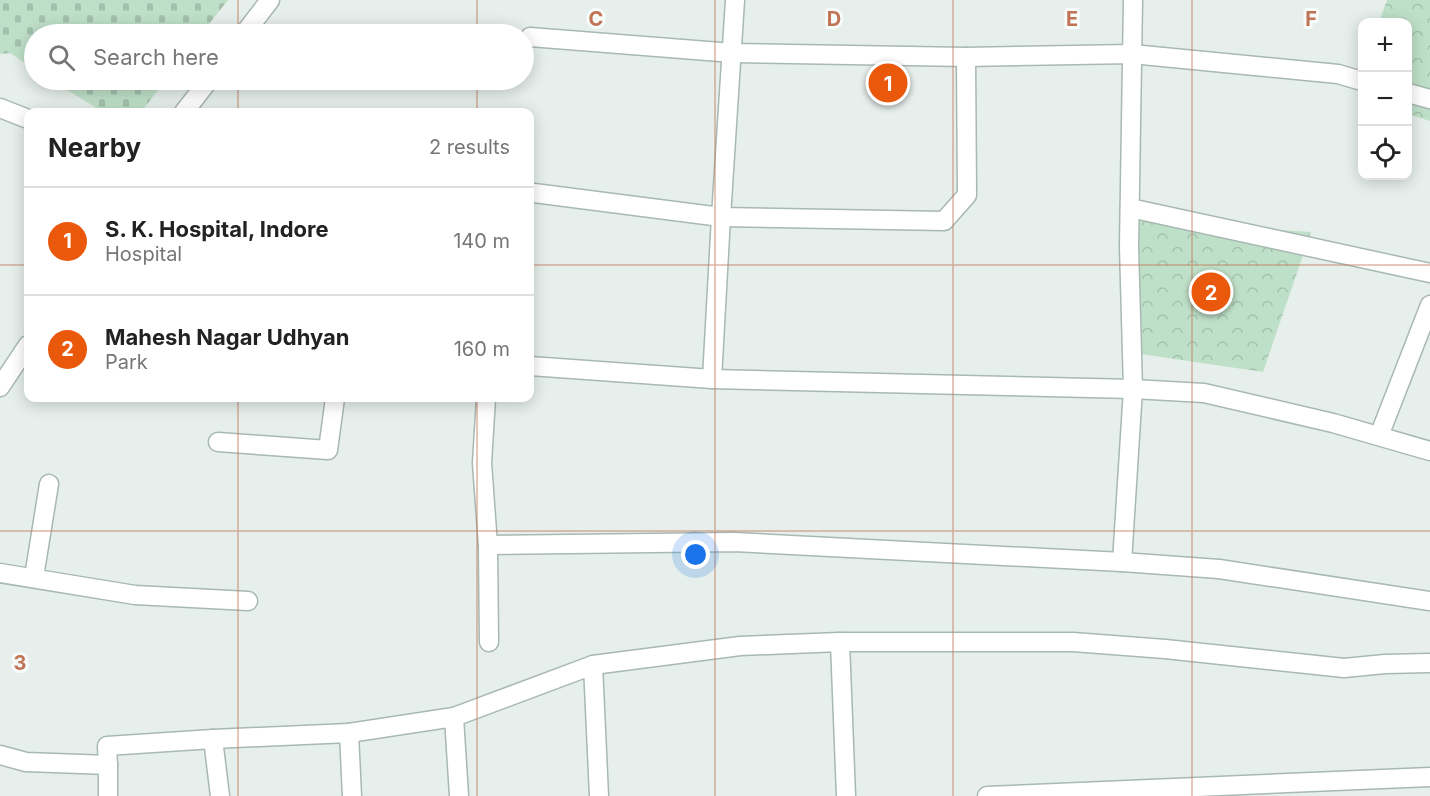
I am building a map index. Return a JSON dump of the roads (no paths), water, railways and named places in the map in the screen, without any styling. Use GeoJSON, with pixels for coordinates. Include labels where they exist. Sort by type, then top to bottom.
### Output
{"type":"FeatureCollection","features":[{"type":"Feature","properties":{"kind":"street"},"geometry":{"type":"LineString","coordinates":[[252,24],[270,0]]}},
{"type":"Feature","properties":{"kind":"street"},"geometry":{"type":"LineString","coordinates":[[712,379],[735,0]]}},
{"type":"Feature","properties":{"kind":"street"},"geometry":{"type":"LineString","coordinates":[[1122,562],[1133,389],[1129,246],[1133,0]]}},
{"type":"Feature","properties":{"kind":"street"},"geometry":{"type":"LineString","coordinates":[[534,37],[732,53],[966,57],[1132,54],[1338,74],[1358,80]]}},
{"type":"Feature","properties":{"kind":"street"},"geometry":{"type":"LineString","coordinates":[[534,193],[721,218],[944,221],[967,195],[966,57]]}},
{"type":"Feature","properties":{"kind":"street"},"geometry":{"type":"LineString","coordinates":[[187,108],[201,90]]}},
{"type":"Feature","properties":{"kind":"street"},"geometry":{"type":"LineString","coordinates":[[1412,94],[1430,99]]}},
{"type":"Feature","properties":{"kind":"street"},"geometry":{"type":"LineString","coordinates":[[0,108],[24,117]]}},
{"type":"Feature","properties":{"kind":"street"},"geometry":{"type":"LineString","coordinates":[[1130,208],[1430,273]]}},
{"type":"Feature","properties":{"kind":"street"},"geometry":{"type":"LineString","coordinates":[[1379,436],[1430,305]]}},
{"type":"Feature","properties":{"kind":"street"},"geometry":{"type":"LineString","coordinates":[[0,387],[24,351]]}},
{"type":"Feature","properties":{"kind":"street"},"geometry":{"type":"LineString","coordinates":[[534,366],[712,379],[1133,389],[1204,393],[1333,423],[1430,451]]}},
{"type":"Feature","properties":{"kind":"street"},"geometry":{"type":"LineString","coordinates":[[218,442],[327,450],[334,402]]}},
{"type":"Feature","properties":{"kind":"street"},"geometry":{"type":"LineString","coordinates":[[486,402],[482,463],[488,545],[489,642]]}},
{"type":"Feature","properties":{"kind":"street"},"geometry":{"type":"LineString","coordinates":[[34,577],[49,484]]}},
{"type":"Feature","properties":{"kind":"street"},"geometry":{"type":"LineString","coordinates":[[488,545],[734,542],[1122,562],[1219,569],[1430,602]]}},
{"type":"Feature","properties":{"kind":"street"},"geometry":{"type":"LineString","coordinates":[[0,573],[135,595],[248,601]]}},
{"type":"Feature","properties":{"kind":"street"},"geometry":{"type":"LineString","coordinates":[[840,642],[846,796]]}},
{"type":"Feature","properties":{"kind":"street"},"geometry":{"type":"LineString","coordinates":[[108,796],[107,746],[349,733],[454,717],[593,665],[740,646],[840,642],[1073,642],[1165,649],[1344,668],[1430,663]]}},
{"type":"Feature","properties":{"kind":"street"},"geometry":{"type":"LineString","coordinates":[[593,665],[599,796]]}},
{"type":"Feature","properties":{"kind":"street"},"geometry":{"type":"LineString","coordinates":[[454,717],[459,796]]}},
{"type":"Feature","properties":{"kind":"street"},"geometry":{"type":"LineString","coordinates":[[349,733],[352,796]]}},
{"type":"Feature","properties":{"kind":"street"},"geometry":{"type":"LineString","coordinates":[[213,739],[220,796]]}},
{"type":"Feature","properties":{"kind":"street"},"geometry":{"type":"LineString","coordinates":[[0,755],[26,762],[108,765]]}},
{"type":"Feature","properties":{"kind":"street"},"geometry":{"type":"LineString","coordinates":[[987,796],[1430,777]]}},
{"type":"Feature","properties":{"kind":"place","name":"S. K. Hospital, Indore"},"geometry":{"type":"Point","coordinates":[888,83]}},
{"type":"Feature","properties":{"kind":"place","name":"Mahesh Nagar Udhyan"},"geometry":{"type":"Point","coordinates":[1211,292]}}]}
